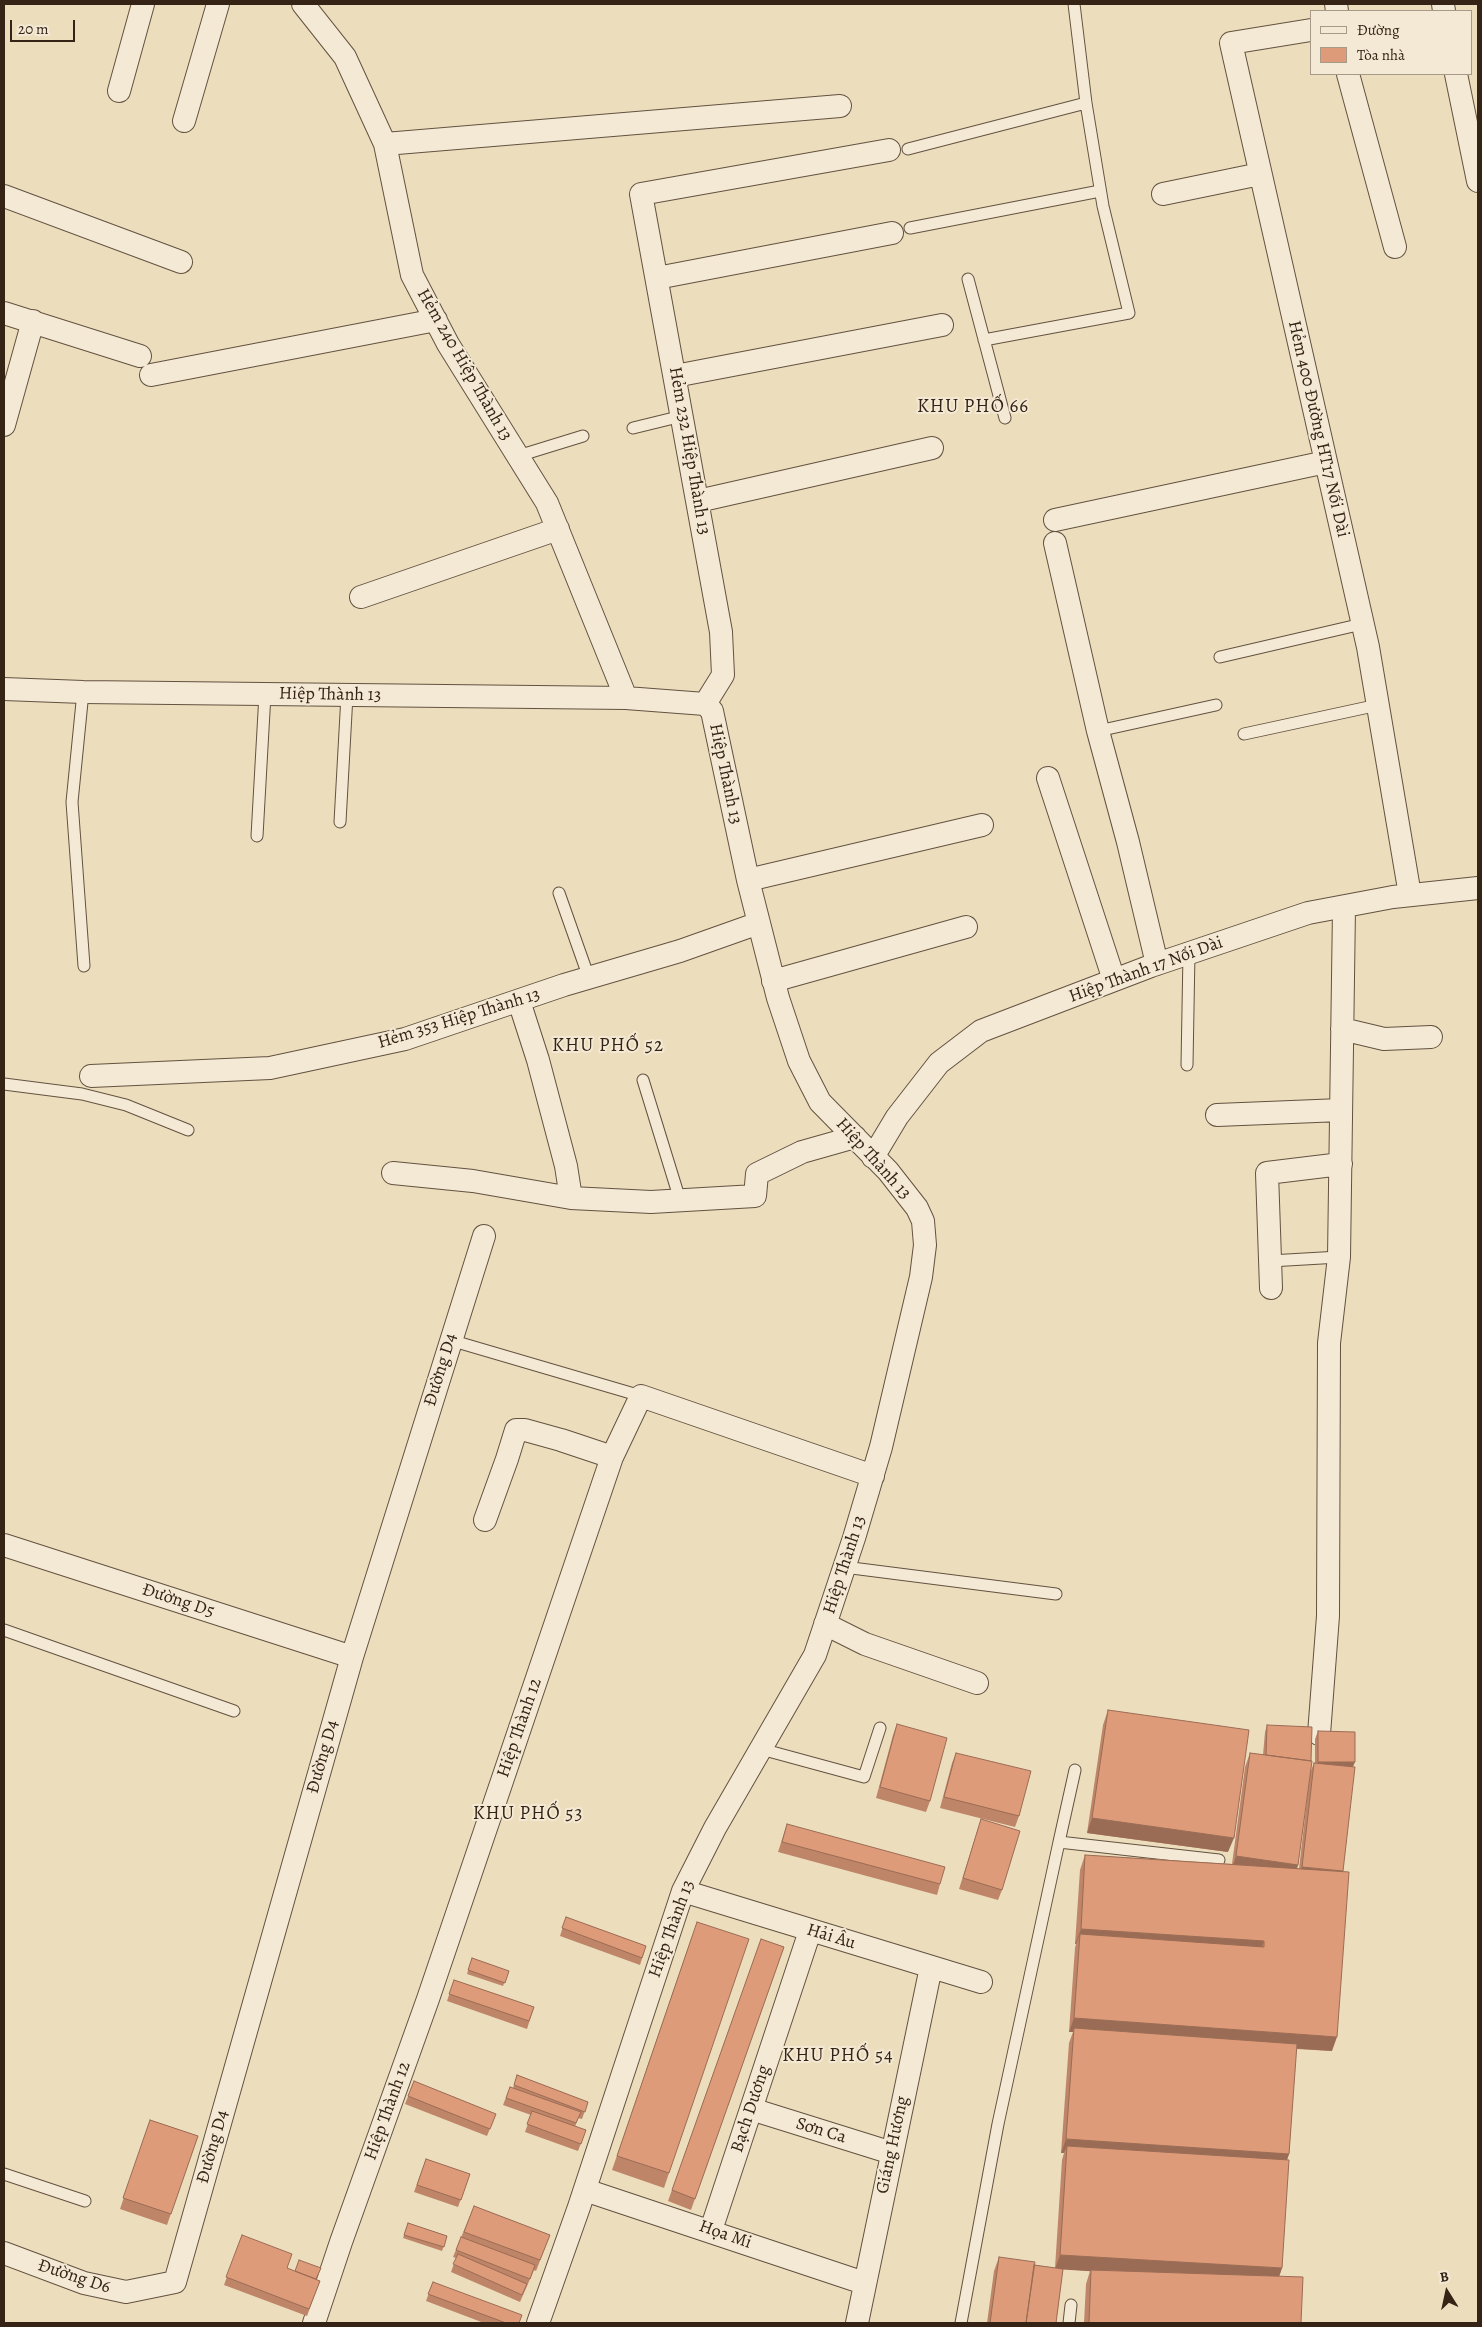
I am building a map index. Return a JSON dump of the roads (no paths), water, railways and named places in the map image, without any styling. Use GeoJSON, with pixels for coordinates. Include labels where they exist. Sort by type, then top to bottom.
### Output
{"type":"FeatureCollection","features":[{"type":"Feature","properties":{"kind":"street"},"geometry":{"type":"LineString","coordinates":[[120,91],[143,4]]}},
{"type":"Feature","properties":{"kind":"street"},"geometry":{"type":"LineString","coordinates":[[184,121],[218,4]]}},
{"type":"Feature","properties":{"kind":"street","name":"Hẻm 240 Hiệp Thành 13"},"geometry":{"type":"LineString","coordinates":[[303,4],[344,57],[385,144],[412,275],[448,344],[547,503],[626,698]]}},
{"type":"Feature","properties":{"kind":"street","name":"Hẻm 400 Đường HT17 Nối Dài"},"geometry":{"type":"LineString","coordinates":[[1310,30],[1231,43],[1362,624],[1378,705],[1410,895]]}},
{"type":"Feature","properties":{"kind":"street"},"geometry":{"type":"LineString","coordinates":[[1348,75],[1395,247]]}},
{"type":"Feature","properties":{"kind":"street"},"geometry":{"type":"LineString","coordinates":[[1456,75],[1478,181]]}},
{"type":"Feature","properties":{"kind":"street"},"geometry":{"type":"LineString","coordinates":[[385,144],[840,106]]}},
{"type":"Feature","properties":{"kind":"street","name":"Hẻm 232 Hiệp Thành 13"},"geometry":{"type":"LineString","coordinates":[[705,704],[723,675],[722,632],[641,194],[898,150]]}},
{"type":"Feature","properties":{"kind":"street"},"geometry":{"type":"LineString","coordinates":[[1163,194],[1260,174]]}},
{"type":"Feature","properties":{"kind":"street"},"geometry":{"type":"LineString","coordinates":[[4,196],[181,262]]}},
{"type":"Feature","properties":{"kind":"street"},"geometry":{"type":"LineString","coordinates":[[657,278],[901,230]]}},
{"type":"Feature","properties":{"kind":"street"},"geometry":{"type":"LineString","coordinates":[[4,313],[33,322],[146,365],[436,320]]}},
{"type":"Feature","properties":{"kind":"street"},"geometry":{"type":"LineString","coordinates":[[4,425],[33,322]]}},
{"type":"Feature","properties":{"kind":"street"},"geometry":{"type":"LineString","coordinates":[[675,376],[942,325]]}},
{"type":"Feature","properties":{"kind":"street"},"geometry":{"type":"LineString","coordinates":[[698,501],[932,448]]}},
{"type":"Feature","properties":{"kind":"street"},"geometry":{"type":"LineString","coordinates":[[1055,520],[1326,462]]}},
{"type":"Feature","properties":{"kind":"street"},"geometry":{"type":"LineString","coordinates":[[361,597],[558,529]]}},
{"type":"Feature","properties":{"kind":"street"},"geometry":{"type":"LineString","coordinates":[[1055,543],[1098,731],[1128,842],[1157,964]]}},
{"type":"Feature","properties":{"kind":"street","name":"Hiệp Thành 13"},"geometry":{"type":"LineString","coordinates":[[4,689],[83,692],[626,698],[705,704],[712,712],[748,880],[773,981],[799,1061],[820,1102],[888,1171],[917,1208],[923,1221],[925,1245],[921,1277],[873,1476],[826,1624],[815,1655],[715,1828],[683,1891],[584,2190],[543,2322]]}},
{"type":"Feature","properties":{"kind":"street"},"geometry":{"type":"LineString","coordinates":[[1048,778],[1114,980]]}},
{"type":"Feature","properties":{"kind":"street"},"geometry":{"type":"LineString","coordinates":[[748,880],[982,825]]}},
{"type":"Feature","properties":{"kind":"street","name":"Hiệp Thành 17 Nối Dài"},"geometry":{"type":"LineString","coordinates":[[873,1157],[897,1117],[939,1063],[981,1031],[1157,964],[1308,913],[1410,895],[1478,888]]}},
{"type":"Feature","properties":{"kind":"street"},"geometry":{"type":"LineString","coordinates":[[1319,1734],[1328,1616],[1329,1343],[1339,1257],[1344,908]]}},
{"type":"Feature","properties":{"kind":"street","name":"Hẻm 353 Hiệp Thành 13"},"geometry":{"type":"LineString","coordinates":[[91,1076],[270,1068],[405,1039],[759,923]]}},
{"type":"Feature","properties":{"kind":"street"},"geometry":{"type":"LineString","coordinates":[[773,981],[966,927]]}},
{"type":"Feature","properties":{"kind":"street"},"geometry":{"type":"LineString","coordinates":[[518,1001],[538,1060],[566,1166],[571,1198]]}},
{"type":"Feature","properties":{"kind":"street"},"geometry":{"type":"LineString","coordinates":[[1342,1029],[1384,1039],[1431,1037]]}},
{"type":"Feature","properties":{"kind":"street"},"geometry":{"type":"LineString","coordinates":[[1217,1115],[1341,1110]]}},
{"type":"Feature","properties":{"kind":"street"},"geometry":{"type":"LineString","coordinates":[[393,1173],[473,1181],[571,1198],[651,1202],[755,1196],[757,1174],[802,1152],[855,1137]]}},
{"type":"Feature","properties":{"kind":"street"},"geometry":{"type":"LineString","coordinates":[[1272,1288],[1267,1173],[1341,1164]]}},
{"type":"Feature","properties":{"kind":"street","name":"Đường D4"},"geometry":{"type":"LineString","coordinates":[[175,2282],[352,1657],[484,1236]]}},
{"type":"Feature","properties":{"kind":"street"},"geometry":{"type":"LineString","coordinates":[[640,1396],[873,1476]]}},
{"type":"Feature","properties":{"kind":"street","name":"Hiệp Thành 12"},"geometry":{"type":"LineString","coordinates":[[314,2323],[340,2242],[426,2006],[612,1457],[640,1396]]}},
{"type":"Feature","properties":{"kind":"street"},"geometry":{"type":"LineString","coordinates":[[485,1520],[516,1430],[525,1430],[561,1440],[612,1457]]}},
{"type":"Feature","properties":{"kind":"street","name":"Đường D5"},"geometry":{"type":"LineString","coordinates":[[4,1545],[352,1657]]}},
{"type":"Feature","properties":{"kind":"street"},"geometry":{"type":"LineString","coordinates":[[826,1624],[865,1644],[977,1683]]}},
{"type":"Feature","properties":{"kind":"street","name":"Hải Âu"},"geometry":{"type":"LineString","coordinates":[[683,1891],[980,1982]]}},
{"type":"Feature","properties":{"kind":"street","name":"Bạch Dương"},"geometry":{"type":"LineString","coordinates":[[711,2230],[810,1931]]}},
{"type":"Feature","properties":{"kind":"street","name":"Giáng Hương"},"geometry":{"type":"LineString","coordinates":[[857,2323],[931,1968]]}},
{"type":"Feature","properties":{"kind":"street","name":"Sơn Ca"},"geometry":{"type":"LineString","coordinates":[[751,2109],[892,2153]]}},
{"type":"Feature","properties":{"kind":"street","name":"Họa Mi"},"geometry":{"type":"LineString","coordinates":[[584,2190],[711,2230],[864,2283]]}},
{"type":"Feature","properties":{"kind":"street","name":"Đường D6"},"geometry":{"type":"LineString","coordinates":[[4,2253],[84,2283],[126,2292],[175,2282]]}},
{"type":"Feature","properties":{"kind":"lane"},"geometry":{"type":"LineString","coordinates":[[984,340],[1129,313],[1100,191],[1086,103],[1074,4]]}},
{"type":"Feature","properties":{"kind":"lane"},"geometry":{"type":"LineString","coordinates":[[898,150],[1086,103]]}},
{"type":"Feature","properties":{"kind":"lane"},"geometry":{"type":"LineString","coordinates":[[901,230],[1100,191]]}},
{"type":"Feature","properties":{"kind":"lane"},"geometry":{"type":"LineString","coordinates":[[968,279],[1005,418]]}},
{"type":"Feature","properties":{"kind":"lane"},"geometry":{"type":"LineString","coordinates":[[633,428],[682,416]]}},
{"type":"Feature","properties":{"kind":"lane"},"geometry":{"type":"LineString","coordinates":[[518,456],[584,436]]}},
{"type":"Feature","properties":{"kind":"lane"},"geometry":{"type":"LineString","coordinates":[[1220,657],[1362,624]]}},
{"type":"Feature","properties":{"kind":"lane"},"geometry":{"type":"LineString","coordinates":[[83,692],[72,802],[84,966]]}},
{"type":"Feature","properties":{"kind":"lane"},"geometry":{"type":"LineString","coordinates":[[257,836],[265,694]]}},
{"type":"Feature","properties":{"kind":"lane"},"geometry":{"type":"LineString","coordinates":[[340,822],[347,695]]}},
{"type":"Feature","properties":{"kind":"lane"},"geometry":{"type":"LineString","coordinates":[[1098,731],[1216,704]]}},
{"type":"Feature","properties":{"kind":"lane"},"geometry":{"type":"LineString","coordinates":[[1244,734],[1378,705]]}},
{"type":"Feature","properties":{"kind":"lane"},"geometry":{"type":"LineString","coordinates":[[559,893],[589,978]]}},
{"type":"Feature","properties":{"kind":"lane"},"geometry":{"type":"LineString","coordinates":[[1187,1065],[1189,953]]}},
{"type":"Feature","properties":{"kind":"lane"},"geometry":{"type":"LineString","coordinates":[[643,1080],[680,1200]]}},
{"type":"Feature","properties":{"kind":"lane"},"geometry":{"type":"LineString","coordinates":[[4,1084],[82,1094],[117,1103],[188,1130]]}},
{"type":"Feature","properties":{"kind":"lane"},"geometry":{"type":"LineString","coordinates":[[1270,1261],[1339,1257]]}},
{"type":"Feature","properties":{"kind":"lane"},"geometry":{"type":"LineString","coordinates":[[450,1340],[640,1396]]}},
{"type":"Feature","properties":{"kind":"lane"},"geometry":{"type":"LineString","coordinates":[[844,1567],[1056,1594]]}},
{"type":"Feature","properties":{"kind":"lane"},"geometry":{"type":"LineString","coordinates":[[4,1630],[234,1710]]}},
{"type":"Feature","properties":{"kind":"lane"},"geometry":{"type":"LineString","coordinates":[[761,1749],[864,1777],[880,1728]]}},
{"type":"Feature","properties":{"kind":"lane"},"geometry":{"type":"LineString","coordinates":[[961,2323],[998,2124],[1075,1770]]}},
{"type":"Feature","properties":{"kind":"lane"},"geometry":{"type":"LineString","coordinates":[[1059,1842],[1219,1860]]}},
{"type":"Feature","properties":{"kind":"lane"},"geometry":{"type":"LineString","coordinates":[[4,2174],[85,2201]]}},
{"type":"Feature","properties":{"kind":"lane"},"geometry":{"type":"LineString","coordinates":[[1068,2323],[1071,2306]]}},
{"type":"Feature","properties":{"kind":"district","name":"KHU PHỐ 66"},"geometry":{"type":"Point","coordinates":[973,407]}},
{"type":"Feature","properties":{"kind":"district","name":"KHU PHỐ 52"},"geometry":{"type":"Point","coordinates":[608,1046]}},
{"type":"Feature","properties":{"kind":"district","name":"KHU PHỐ 53"},"geometry":{"type":"Point","coordinates":[528,1814]}},
{"type":"Feature","properties":{"kind":"district","name":"KHU PHỐ 54"},"geometry":{"type":"Point","coordinates":[838,2056]}}]}
